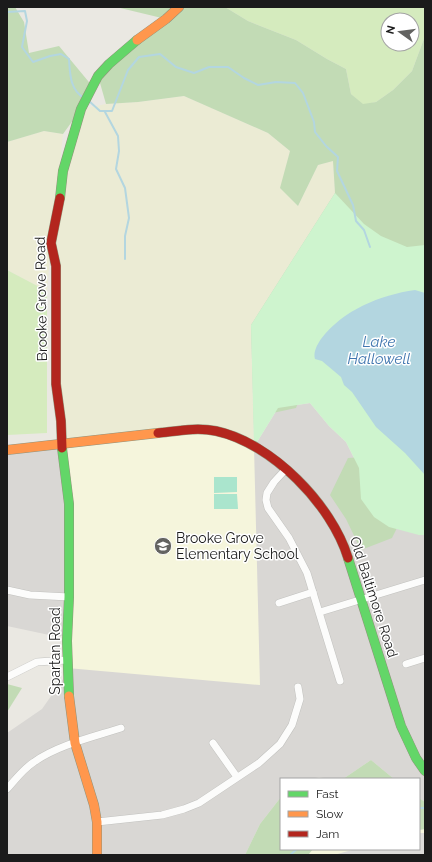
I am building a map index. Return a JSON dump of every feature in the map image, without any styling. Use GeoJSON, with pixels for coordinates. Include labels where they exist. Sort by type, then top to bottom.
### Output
{"type":"FeatureCollection","features":[{"type":"Feature","properties":{"kind":"street","name":"Brooke Grove Road"},"geometry":{"type":"LineString","coordinates":[[62,444],[61,421],[56,384],[56,266],[51,243],[60,199],[63,172],[81,109],[98,76],[109,64],[130,46],[166,19],[179,7]]}},
{"type":"Feature","properties":{"kind":"street","name":"Old Baltimore Road"},"geometry":{"type":"LineString","coordinates":[[7,450],[198,430],[216,431],[235,437],[258,448],[286,469],[317,502],[338,534],[347,554],[401,726],[407,740],[425,771]]}},
{"type":"Feature","properties":{"kind":"street","name":"Spartan Road"},"geometry":{"type":"LineString","coordinates":[[62,444],[69,504],[67,660],[70,713],[75,743],[93,799],[97,822],[97,855]]}},
{"type":"Feature","properties":{"kind":"street"},"geometry":{"type":"LineString","coordinates":[[286,469],[274,482],[267,493],[266,500],[268,508],[289,538],[307,573],[340,681]]}},
{"type":"Feature","properties":{"kind":"street"},"geometry":{"type":"LineString","coordinates":[[320,612],[425,580]]}},
{"type":"Feature","properties":{"kind":"street"},"geometry":{"type":"LineString","coordinates":[[7,590],[30,595],[69,597]]}},
{"type":"Feature","properties":{"kind":"street"},"geometry":{"type":"LineString","coordinates":[[279,603],[313,592]]}},
{"type":"Feature","properties":{"kind":"street"},"geometry":{"type":"LineString","coordinates":[[406,664],[425,658]]}},
{"type":"Feature","properties":{"kind":"street"},"geometry":{"type":"LineString","coordinates":[[7,677],[37,662],[67,660]]}},
{"type":"Feature","properties":{"kind":"street"},"geometry":{"type":"LineString","coordinates":[[97,822],[162,815],[184,810],[199,803],[259,763],[270,754],[286,735],[297,711],[300,700],[298,687]]}},
{"type":"Feature","properties":{"kind":"street"},"geometry":{"type":"LineString","coordinates":[[7,789],[33,763],[47,754],[121,728]]}},
{"type":"Feature","properties":{"kind":"street"},"geometry":{"type":"LineString","coordinates":[[213,743],[237,777]]}},
{"type":"Feature","properties":{"kind":"shaded area"},"geometry":{"type":"Polygon","coordinates":[[[184,96],[268,133],[290,151],[281,188],[298,206],[318,165],[333,161],[335,193],[251,325],[254,447],[216,431],[62,444],[51,245],[47,291],[7,270],[7,142],[44,131],[63,134],[52,233],[81,109],[106,104],[138,102],[184,96]]]}},
{"type":"Feature","properties":{"kind":"shaded area"},"geometry":{"type":"Polygon","coordinates":[[[310,403],[329,426],[346,442],[359,468],[419,535],[425,535],[425,802],[420,799],[420,778],[393,778],[371,760],[344,778],[280,778],[280,798],[260,824],[245,855],[7,855],[7,733],[42,709],[63,679],[67,668],[254,447],[278,408],[310,403]]]}},
{"type":"Feature","properties":{"kind":"shaded area","name":"Brooke Grove Elementary School"},"geometry":{"type":"Polygon","coordinates":[[[198,429],[254,447],[260,685],[67,668],[70,642],[62,444],[198,429]]]}},
{"type":"Feature","properties":{"kind":"shaded area"},"geometry":{"type":"Polygon","coordinates":[[[62,444],[70,636],[54,636],[7,626],[7,450],[62,444]]]}},
{"type":"Feature","properties":{"kind":"shaded area"},"geometry":{"type":"Polygon","coordinates":[[[425,829],[425,855],[308,855],[312,850],[420,850],[420,830],[425,829]]]}},
{"type":"Feature","properties":{"kind":"shaded area"},"geometry":{"type":"Polygon","coordinates":[[[420,833],[425,833],[425,855],[334,855],[352,850],[420,850],[420,833]]]}},
{"type":"Feature","properties":{"kind":"green space"},"geometry":{"type":"Polygon","coordinates":[[[7,7],[15,7],[24,22],[29,53],[59,46],[93,87],[81,109],[63,134],[44,131],[7,142],[7,7]]]}},
{"type":"Feature","properties":{"kind":"green space"},"geometry":{"type":"Polygon","coordinates":[[[116,7],[225,7],[248,21],[296,40],[346,69],[351,94],[363,104],[376,102],[393,90],[412,71],[425,36],[425,251],[306,382],[296,408],[268,414],[258,434],[254,429],[251,325],[335,193],[333,161],[318,165],[298,206],[280,188],[290,151],[268,133],[184,96],[138,102],[106,104],[98,76],[166,19],[116,7]]]}},
{"type":"Feature","properties":{"kind":"green space"},"geometry":{"type":"Polygon","coordinates":[[[225,7],[425,7],[425,36],[420,49],[420,12],[380,12],[380,52],[419,52],[412,71],[393,90],[376,102],[363,105],[351,94],[346,69],[296,40],[248,21],[225,7]]]}},
{"type":"Feature","properties":{"kind":"green space"},"geometry":{"type":"Polygon","coordinates":[[[335,193],[364,224],[381,236],[407,247],[425,245],[425,535],[419,535],[389,527],[374,517],[361,499],[359,468],[346,442],[329,426],[310,403],[278,408],[254,447],[251,325],[335,193]]]}},
{"type":"Feature","properties":{"kind":"green space"},"geometry":{"type":"Polygon","coordinates":[[[7,270],[47,291],[47,433],[7,435],[7,270]]]}},
{"type":"Feature","properties":{"kind":"green space"},"geometry":{"type":"Polygon","coordinates":[[[374,456],[414,494],[392,538],[361,550],[346,519],[330,495],[348,458],[374,456]]]}},
{"type":"Feature","properties":{"kind":"green space"},"geometry":{"type":"Polygon","coordinates":[[[214,477],[237,477],[237,492],[214,493],[214,477]]]}},
{"type":"Feature","properties":{"kind":"green space"},"geometry":{"type":"Polygon","coordinates":[[[214,494],[237,494],[238,509],[214,509],[214,494]]]}},
{"type":"Feature","properties":{"kind":"green space"},"geometry":{"type":"Polygon","coordinates":[[[7,684],[22,688],[7,712],[7,684]]]}},
{"type":"Feature","properties":{"kind":"green space"},"geometry":{"type":"Polygon","coordinates":[[[371,760],[393,778],[344,778],[371,760]]]}},
{"type":"Feature","properties":{"kind":"green space"},"geometry":{"type":"Polygon","coordinates":[[[280,798],[280,850],[312,850],[308,855],[245,855],[260,824],[280,798]]]}},
{"type":"Feature","properties":{"kind":"green space"},"geometry":{"type":"Polygon","coordinates":[[[420,799],[425,802],[425,829],[420,830],[420,799]]]}},
{"type":"Feature","properties":{"kind":"water","name":"Lake Hallowell"},"geometry":{"type":"Polygon","coordinates":[[[415,290],[425,293],[425,475],[405,453],[376,427],[352,392],[344,385],[341,377],[322,361],[315,359],[316,349],[321,339],[340,320],[351,312],[376,300],[402,292],[415,290]]]}},
{"type":"Feature","properties":{"kind":"waterway"},"geometry":{"type":"LineString","coordinates":[[7,12],[25,11],[27,21],[22,47],[33,62],[61,54],[69,59],[70,76],[73,86],[79,95],[84,98]]}},
{"type":"Feature","properties":{"kind":"waterway"},"geometry":{"type":"LineString","coordinates":[[89,101],[100,111],[112,111],[128,70],[139,57],[160,54],[176,67],[194,73],[209,67],[228,67],[244,78],[258,85],[276,82],[295,83],[303,93],[314,122],[315,132],[326,146],[338,157],[337,171],[353,205],[356,221],[364,230],[370,247]]}},
{"type":"Feature","properties":{"kind":"waterway"},"geometry":{"type":"LineString","coordinates":[[105,112],[118,136],[119,151],[116,169],[125,188],[129,218],[125,236],[125,259]]}},
{"type":"Feature","properties":{"kind":"waterway"},"geometry":{"type":"LineString","coordinates":[[420,808],[425,808]]}},
{"type":"Feature","properties":{"kind":"waterway"},"geometry":{"type":"LineString","coordinates":[[290,855],[296,850]]}},
{"type":"Feature","properties":{"kind":"traffic: fast"},"geometry":{"type":"LineString","coordinates":[[60,198],[63,171],[81,109],[98,76],[109,64],[137,40]]}},
{"type":"Feature","properties":{"kind":"traffic: fast"},"geometry":{"type":"LineString","coordinates":[[62,448],[69,504],[69,597],[67,641],[69,696]]}},
{"type":"Feature","properties":{"kind":"traffic: fast"},"geometry":{"type":"LineString","coordinates":[[348,558],[401,726],[416,758],[425,771]]}},
{"type":"Feature","properties":{"kind":"traffic: slow"},"geometry":{"type":"LineString","coordinates":[[137,40],[166,19],[179,7]]}},
{"type":"Feature","properties":{"kind":"traffic: slow"},"geometry":{"type":"LineString","coordinates":[[7,450],[158,433]]}},
{"type":"Feature","properties":{"kind":"traffic: slow"},"geometry":{"type":"LineString","coordinates":[[69,696],[75,743],[94,805],[97,822],[97,855]]}},
{"type":"Feature","properties":{"kind":"traffic: jam"},"geometry":{"type":"LineString","coordinates":[[60,198],[51,243],[56,266],[56,384],[61,421],[62,448]]}},
{"type":"Feature","properties":{"kind":"traffic: jam"},"geometry":{"type":"LineString","coordinates":[[158,433],[202,429],[216,431],[237,438],[258,448],[278,462],[297,479],[314,498],[328,517],[340,538],[348,558]]}},
{"type":"Feature","properties":{"kind":"place","name":"Brooke Grove Elementary School"},"geometry":{"type":"Point","coordinates":[163,546]}}]}
